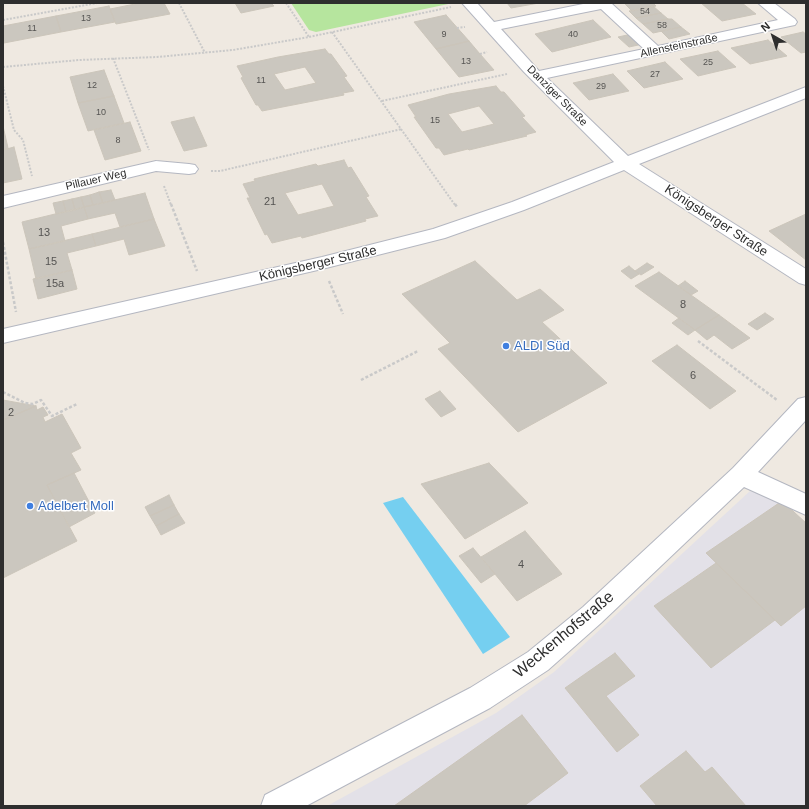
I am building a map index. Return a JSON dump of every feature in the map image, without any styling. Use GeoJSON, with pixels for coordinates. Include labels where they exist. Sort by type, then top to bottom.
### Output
{"type":"FeatureCollection","features":[{"type":"Feature","properties":{"kind":"street","name":"Danziger Straße"},"geometry":{"type":"LineString","coordinates":[[469,3],[533,73],[625,163]]}},
{"type":"Feature","properties":{"kind":"street","name":"Allensteinstraße"},"geometry":{"type":"LineString","coordinates":[[533,73],[655,51],[790,22],[765,3]]}},
{"type":"Feature","properties":{"kind":"street"},"geometry":{"type":"LineString","coordinates":[[490,27],[604,4],[655,51]]}},
{"type":"Feature","properties":{"kind":"street","name":"Königsberger Straße"},"geometry":{"type":"LineString","coordinates":[[12,334],[385,248],[469,223],[518,206],[806,92]]}},
{"type":"Feature","properties":{"kind":"street","name":"Königsberger Straße"},"geometry":{"type":"LineString","coordinates":[[625,163],[806,278]]}},
{"type":"Feature","properties":{"kind":"street","name":"Pillauer Weg"},"geometry":{"type":"LineString","coordinates":[[3,202],[156,166],[189,169]]}},
{"type":"Feature","properties":{"kind":"street","name":"Weckenhofstraße"},"geometry":{"type":"LineString","coordinates":[[276,806],[480,698],[538,661],[592,615],[741,475],[801,410]]}},
{"type":"Feature","properties":{"kind":"street"},"geometry":{"type":"LineString","coordinates":[[741,475],[806,506]]}},
{"type":"Feature","properties":{"kind":"path"},"geometry":{"type":"LineString","coordinates":[[3,20],[97,3]]}},
{"type":"Feature","properties":{"kind":"path"},"geometry":{"type":"LineString","coordinates":[[179,3],[205,54]]}},
{"type":"Feature","properties":{"kind":"path"},"geometry":{"type":"LineString","coordinates":[[286,3],[309,37]]}},
{"type":"Feature","properties":{"kind":"path"},"geometry":{"type":"LineString","coordinates":[[3,67],[79,60],[205,54],[309,37],[469,3]]}},
{"type":"Feature","properties":{"kind":"path"},"geometry":{"type":"LineString","coordinates":[[79,6],[81,12]]}},
{"type":"Feature","properties":{"kind":"path"},"geometry":{"type":"LineString","coordinates":[[23,16],[25,22]]}},
{"type":"Feature","properties":{"kind":"path"},"geometry":{"type":"LineString","coordinates":[[332,32],[469,223]]}},
{"type":"Feature","properties":{"kind":"path"},"geometry":{"type":"LineString","coordinates":[[113,58],[205,290]]}},
{"type":"Feature","properties":{"kind":"path"},"geometry":{"type":"LineString","coordinates":[[382,101],[533,73]]}},
{"type":"Feature","properties":{"kind":"path"},"geometry":{"type":"LineString","coordinates":[[3,86],[14,130],[23,140],[36,194]]}},
{"type":"Feature","properties":{"kind":"path"},"geometry":{"type":"LineString","coordinates":[[189,169],[220,171],[402,129]]}},
{"type":"Feature","properties":{"kind":"path"},"geometry":{"type":"LineString","coordinates":[[3,242],[12,334]]}},
{"type":"Feature","properties":{"kind":"path"},"geometry":{"type":"LineString","coordinates":[[327,275],[343,314]]}},
{"type":"Feature","properties":{"kind":"path"},"geometry":{"type":"LineString","coordinates":[[698,341],[801,410]]}},
{"type":"Feature","properties":{"kind":"path"},"geometry":{"type":"LineString","coordinates":[[361,380],[418,351]]}},
{"type":"Feature","properties":{"kind":"path"},"geometry":{"type":"LineString","coordinates":[[3,392],[25,403],[33,404],[41,400],[47,411],[52,416],[77,404]]}},
{"type":"Feature","properties":{"kind":"shaded area"},"geometry":{"type":"Polygon","coordinates":[[[750,491],[782,501],[806,523],[806,806],[327,806],[496,713],[554,672],[750,491]]]}},
{"type":"Feature","properties":{"kind":"green space"},"geometry":{"type":"Polygon","coordinates":[[[291,3],[453,3],[316,32],[309,30],[291,3]]]}},
{"type":"Feature","properties":{"kind":"water"},"geometry":{"type":"Polygon","coordinates":[[[403,497],[510,637],[483,654],[383,503],[403,497]]]}},
{"type":"Feature","properties":{"kind":"building"},"geometry":{"type":"Polygon","coordinates":[[[140,3],[164,3],[170,14],[116,24],[110,9],[140,3]]]}},
{"type":"Feature","properties":{"kind":"building"},"geometry":{"type":"Polygon","coordinates":[[[235,3],[271,3],[274,6],[241,13],[235,3]]]}},
{"type":"Feature","properties":{"kind":"building"},"geometry":{"type":"Polygon","coordinates":[[[507,3],[539,3],[511,8],[507,3]]]}},
{"type":"Feature","properties":{"kind":"building"},"geometry":{"type":"Polygon","coordinates":[[[653,3],[656,6],[632,11],[625,4],[653,3]]]}},
{"type":"Feature","properties":{"kind":"building"},"geometry":{"type":"Polygon","coordinates":[[[701,3],[742,3],[756,14],[722,21],[701,3]]]}},
{"type":"Feature","properties":{"kind":"building"},"geometry":{"type":"Polygon","coordinates":[[[109,6],[115,22],[61,32],[56,16],[109,6]]]}},
{"type":"Feature","properties":{"kind":"building"},"geometry":{"type":"Polygon","coordinates":[[[653,6],[661,13],[636,18],[629,11],[653,6]]]}},
{"type":"Feature","properties":{"kind":"building"},"geometry":{"type":"Polygon","coordinates":[[[661,13],[668,19],[643,24],[636,18],[661,13]]]}},
{"type":"Feature","properties":{"kind":"building"},"geometry":{"type":"Polygon","coordinates":[[[446,15],[469,41],[436,49],[414,22],[446,15]]]}},
{"type":"Feature","properties":{"kind":"building"},"geometry":{"type":"Polygon","coordinates":[[[56,16],[61,32],[4,43],[3,26],[56,16]]]}},
{"type":"Feature","properties":{"kind":"building"},"geometry":{"type":"Polygon","coordinates":[[[672,19],[681,27],[653,33],[643,24],[672,19]]]}},
{"type":"Feature","properties":{"kind":"building"},"geometry":{"type":"Polygon","coordinates":[[[593,20],[611,37],[552,52],[535,34],[593,20]]]}},
{"type":"Feature","properties":{"kind":"building"},"geometry":{"type":"Polygon","coordinates":[[[681,27],[690,34],[669,39],[661,31],[681,27]]]}},
{"type":"Feature","properties":{"kind":"building"},"geometry":{"type":"Polygon","coordinates":[[[803,32],[806,34],[806,52],[801,53],[781,37],[803,32]]]}},
{"type":"Feature","properties":{"kind":"building"},"geometry":{"type":"Polygon","coordinates":[[[632,34],[643,44],[629,47],[618,37],[632,34]]]}},
{"type":"Feature","properties":{"kind":"building"},"geometry":{"type":"Polygon","coordinates":[[[768,40],[787,56],[750,64],[731,48],[768,40]]]}},
{"type":"Feature","properties":{"kind":"building"},"geometry":{"type":"Polygon","coordinates":[[[469,41],[494,70],[459,77],[436,49],[469,41]]]}},
{"type":"Feature","properties":{"kind":"building"},"geometry":{"type":"Polygon","coordinates":[[[325,49],[329,54],[331,54],[347,76],[344,77],[354,91],[343,93],[344,95],[262,111],[258,105],[256,105],[241,78],[243,77],[237,66],[325,49]],[[305,67],[274,74],[285,90],[316,83],[305,67]]]}},
{"type":"Feature","properties":{"kind":"building"},"geometry":{"type":"Polygon","coordinates":[[[718,51],[736,67],[698,76],[680,59],[718,51]]]}},
{"type":"Feature","properties":{"kind":"building"},"geometry":{"type":"Polygon","coordinates":[[[665,62],[683,79],[644,88],[627,71],[665,62]]]}},
{"type":"Feature","properties":{"kind":"building"},"geometry":{"type":"Polygon","coordinates":[[[104,70],[114,96],[78,103],[70,77],[104,70]]]}},
{"type":"Feature","properties":{"kind":"building"},"geometry":{"type":"Polygon","coordinates":[[[613,74],[629,91],[589,100],[573,83],[613,74]]]}},
{"type":"Feature","properties":{"kind":"building"},"geometry":{"type":"Polygon","coordinates":[[[496,86],[501,92],[504,92],[525,116],[522,117],[536,132],[525,135],[527,136],[444,155],[439,148],[436,148],[414,117],[416,117],[408,105],[449,94],[496,86]],[[479,106],[448,114],[462,132],[494,124],[479,106]]]}},
{"type":"Feature","properties":{"kind":"building"},"geometry":{"type":"Polygon","coordinates":[[[114,96],[124,123],[88,131],[78,103],[114,96]]]}},
{"type":"Feature","properties":{"kind":"building"},"geometry":{"type":"Polygon","coordinates":[[[194,117],[207,146],[184,151],[171,122],[194,117]]]}},
{"type":"Feature","properties":{"kind":"building"},"geometry":{"type":"Polygon","coordinates":[[[130,122],[141,151],[105,160],[94,130],[130,122]]]}},
{"type":"Feature","properties":{"kind":"building"},"geometry":{"type":"Polygon","coordinates":[[[3,126],[8,148],[3,150],[3,126]]]}},
{"type":"Feature","properties":{"kind":"building"},"geometry":{"type":"Polygon","coordinates":[[[14,147],[22,179],[3,183],[3,150],[14,147]]]}},
{"type":"Feature","properties":{"kind":"building"},"geometry":{"type":"Polygon","coordinates":[[[344,160],[348,168],[351,167],[369,196],[366,197],[378,216],[365,219],[366,221],[302,238],[301,236],[272,243],[267,234],[265,235],[247,198],[250,198],[243,184],[255,181],[254,179],[316,164],[318,166],[344,160]],[[322,184],[285,193],[298,215],[334,206],[322,184]]]}},
{"type":"Feature","properties":{"kind":"building"},"geometry":{"type":"Polygon","coordinates":[[[111,190],[115,200],[103,203],[99,192],[111,190]]]}},
{"type":"Feature","properties":{"kind":"building"},"geometry":{"type":"Polygon","coordinates":[[[99,192],[103,203],[93,205],[90,195],[99,192]]]}},
{"type":"Feature","properties":{"kind":"building"},"geometry":{"type":"Polygon","coordinates":[[[145,193],[154,219],[120,227],[115,213],[88,219],[84,207],[145,193]]]}},
{"type":"Feature","properties":{"kind":"building"},"geometry":{"type":"Polygon","coordinates":[[[90,195],[93,205],[84,207],[81,197],[90,195]]]}},
{"type":"Feature","properties":{"kind":"building"},"geometry":{"type":"Polygon","coordinates":[[[81,197],[84,207],[75,210],[72,199],[81,197]]]}},
{"type":"Feature","properties":{"kind":"building"},"geometry":{"type":"Polygon","coordinates":[[[72,199],[75,210],[66,212],[63,201],[72,199]]]}},
{"type":"Feature","properties":{"kind":"building"},"geometry":{"type":"Polygon","coordinates":[[[63,201],[66,212],[56,214],[53,203],[63,201]]]}},
{"type":"Feature","properties":{"kind":"building"},"geometry":{"type":"Polygon","coordinates":[[[84,207],[88,219],[61,226],[65,241],[29,249],[22,222],[84,207]]]}},
{"type":"Feature","properties":{"kind":"building"},"geometry":{"type":"Polygon","coordinates":[[[806,214],[806,260],[769,231],[806,214]]]}},
{"type":"Feature","properties":{"kind":"building"},"geometry":{"type":"Polygon","coordinates":[[[154,219],[165,246],[129,255],[124,239],[96,246],[92,234],[154,219]]]}},
{"type":"Feature","properties":{"kind":"building"},"geometry":{"type":"Polygon","coordinates":[[[92,234],[96,246],[67,253],[72,270],[36,279],[29,249],[92,234]]]}},
{"type":"Feature","properties":{"kind":"building","name":"ALDI Süd"},"geometry":{"type":"Polygon","coordinates":[[[475,261],[517,300],[540,289],[564,310],[542,322],[607,383],[518,432],[438,349],[450,343],[402,294],[475,261]]]}},
{"type":"Feature","properties":{"kind":"building"},"geometry":{"type":"Polygon","coordinates":[[[647,263],[654,267],[641,275],[635,271],[647,263]]]}},
{"type":"Feature","properties":{"kind":"building"},"geometry":{"type":"Polygon","coordinates":[[[629,266],[639,274],[631,279],[621,271],[629,266]]]}},
{"type":"Feature","properties":{"kind":"building"},"geometry":{"type":"Polygon","coordinates":[[[72,270],[77,289],[38,299],[33,279],[72,270]]]}},
{"type":"Feature","properties":{"kind":"building"},"geometry":{"type":"Polygon","coordinates":[[[659,272],[719,315],[695,330],[635,286],[659,272]]]}},
{"type":"Feature","properties":{"kind":"building"},"geometry":{"type":"Polygon","coordinates":[[[685,281],[698,291],[691,295],[678,286],[685,281]]]}},
{"type":"Feature","properties":{"kind":"building"},"geometry":{"type":"Polygon","coordinates":[[[765,313],[774,319],[757,330],[748,324],[765,313]]]}},
{"type":"Feature","properties":{"kind":"building"},"geometry":{"type":"Polygon","coordinates":[[[719,315],[750,338],[732,349],[714,335],[707,340],[695,330],[719,315]]]}},
{"type":"Feature","properties":{"kind":"building"},"geometry":{"type":"Polygon","coordinates":[[[679,318],[695,330],[688,335],[672,323],[679,318]]]}},
{"type":"Feature","properties":{"kind":"building"},"geometry":{"type":"Polygon","coordinates":[[[677,345],[736,391],[710,409],[652,361],[677,345]]]}},
{"type":"Feature","properties":{"kind":"building"},"geometry":{"type":"Polygon","coordinates":[[[440,391],[456,409],[441,417],[425,399],[440,391]]]}},
{"type":"Feature","properties":{"kind":"building"},"geometry":{"type":"Polygon","coordinates":[[[3,400],[36,406],[3,420],[3,400]]]}},
{"type":"Feature","properties":{"kind":"building","name":"Adelbert Moll"},"geometry":{"type":"Polygon","coordinates":[[[36,406],[37,410],[43,407],[48,415],[43,417],[45,422],[62,414],[81,448],[71,453],[81,470],[47,485],[77,541],[3,578],[3,420],[36,406]]]}},
{"type":"Feature","properties":{"kind":"building"},"geometry":{"type":"Polygon","coordinates":[[[489,463],[528,503],[465,539],[421,484],[489,463]]]}},
{"type":"Feature","properties":{"kind":"building"},"geometry":{"type":"Polygon","coordinates":[[[74,473],[95,513],[69,527],[47,485],[74,473]]]}},
{"type":"Feature","properties":{"kind":"building"},"geometry":{"type":"Polygon","coordinates":[[[169,495],[174,505],[150,516],[145,507],[169,495]]]}},
{"type":"Feature","properties":{"kind":"building"},"geometry":{"type":"Polygon","coordinates":[[[782,501],[806,523],[806,606],[781,626],[706,553],[782,501]]]}},
{"type":"Feature","properties":{"kind":"building"},"geometry":{"type":"Polygon","coordinates":[[[174,505],[179,514],[156,526],[150,516],[174,505]]]}},
{"type":"Feature","properties":{"kind":"building"},"geometry":{"type":"Polygon","coordinates":[[[179,514],[185,523],[161,535],[156,526],[179,514]]]}},
{"type":"Feature","properties":{"kind":"building"},"geometry":{"type":"Polygon","coordinates":[[[525,531],[562,574],[517,601],[481,557],[525,531]]]}},
{"type":"Feature","properties":{"kind":"building"},"geometry":{"type":"Polygon","coordinates":[[[473,548],[495,574],[481,583],[459,556],[473,548]]]}},
{"type":"Feature","properties":{"kind":"building"},"geometry":{"type":"Polygon","coordinates":[[[716,563],[775,620],[711,668],[654,606],[716,563]]]}},
{"type":"Feature","properties":{"kind":"building"},"geometry":{"type":"Polygon","coordinates":[[[615,653],[635,676],[606,696],[639,735],[617,752],[565,688],[615,653]]]}},
{"type":"Feature","properties":{"kind":"building"},"geometry":{"type":"Polygon","coordinates":[[[522,715],[568,773],[524,806],[394,806],[522,715]]]}},
{"type":"Feature","properties":{"kind":"building"},"geometry":{"type":"Polygon","coordinates":[[[686,751],[705,772],[712,767],[746,806],[657,806],[640,786],[686,751]]]}},
{"type":"Feature","properties":{"kind":"place","name":"ALDI Süd"},"geometry":{"type":"Point","coordinates":[506,346]}},
{"type":"Feature","properties":{"kind":"place","name":"Adelbert Moll"},"geometry":{"type":"Point","coordinates":[30,506]}}]}
